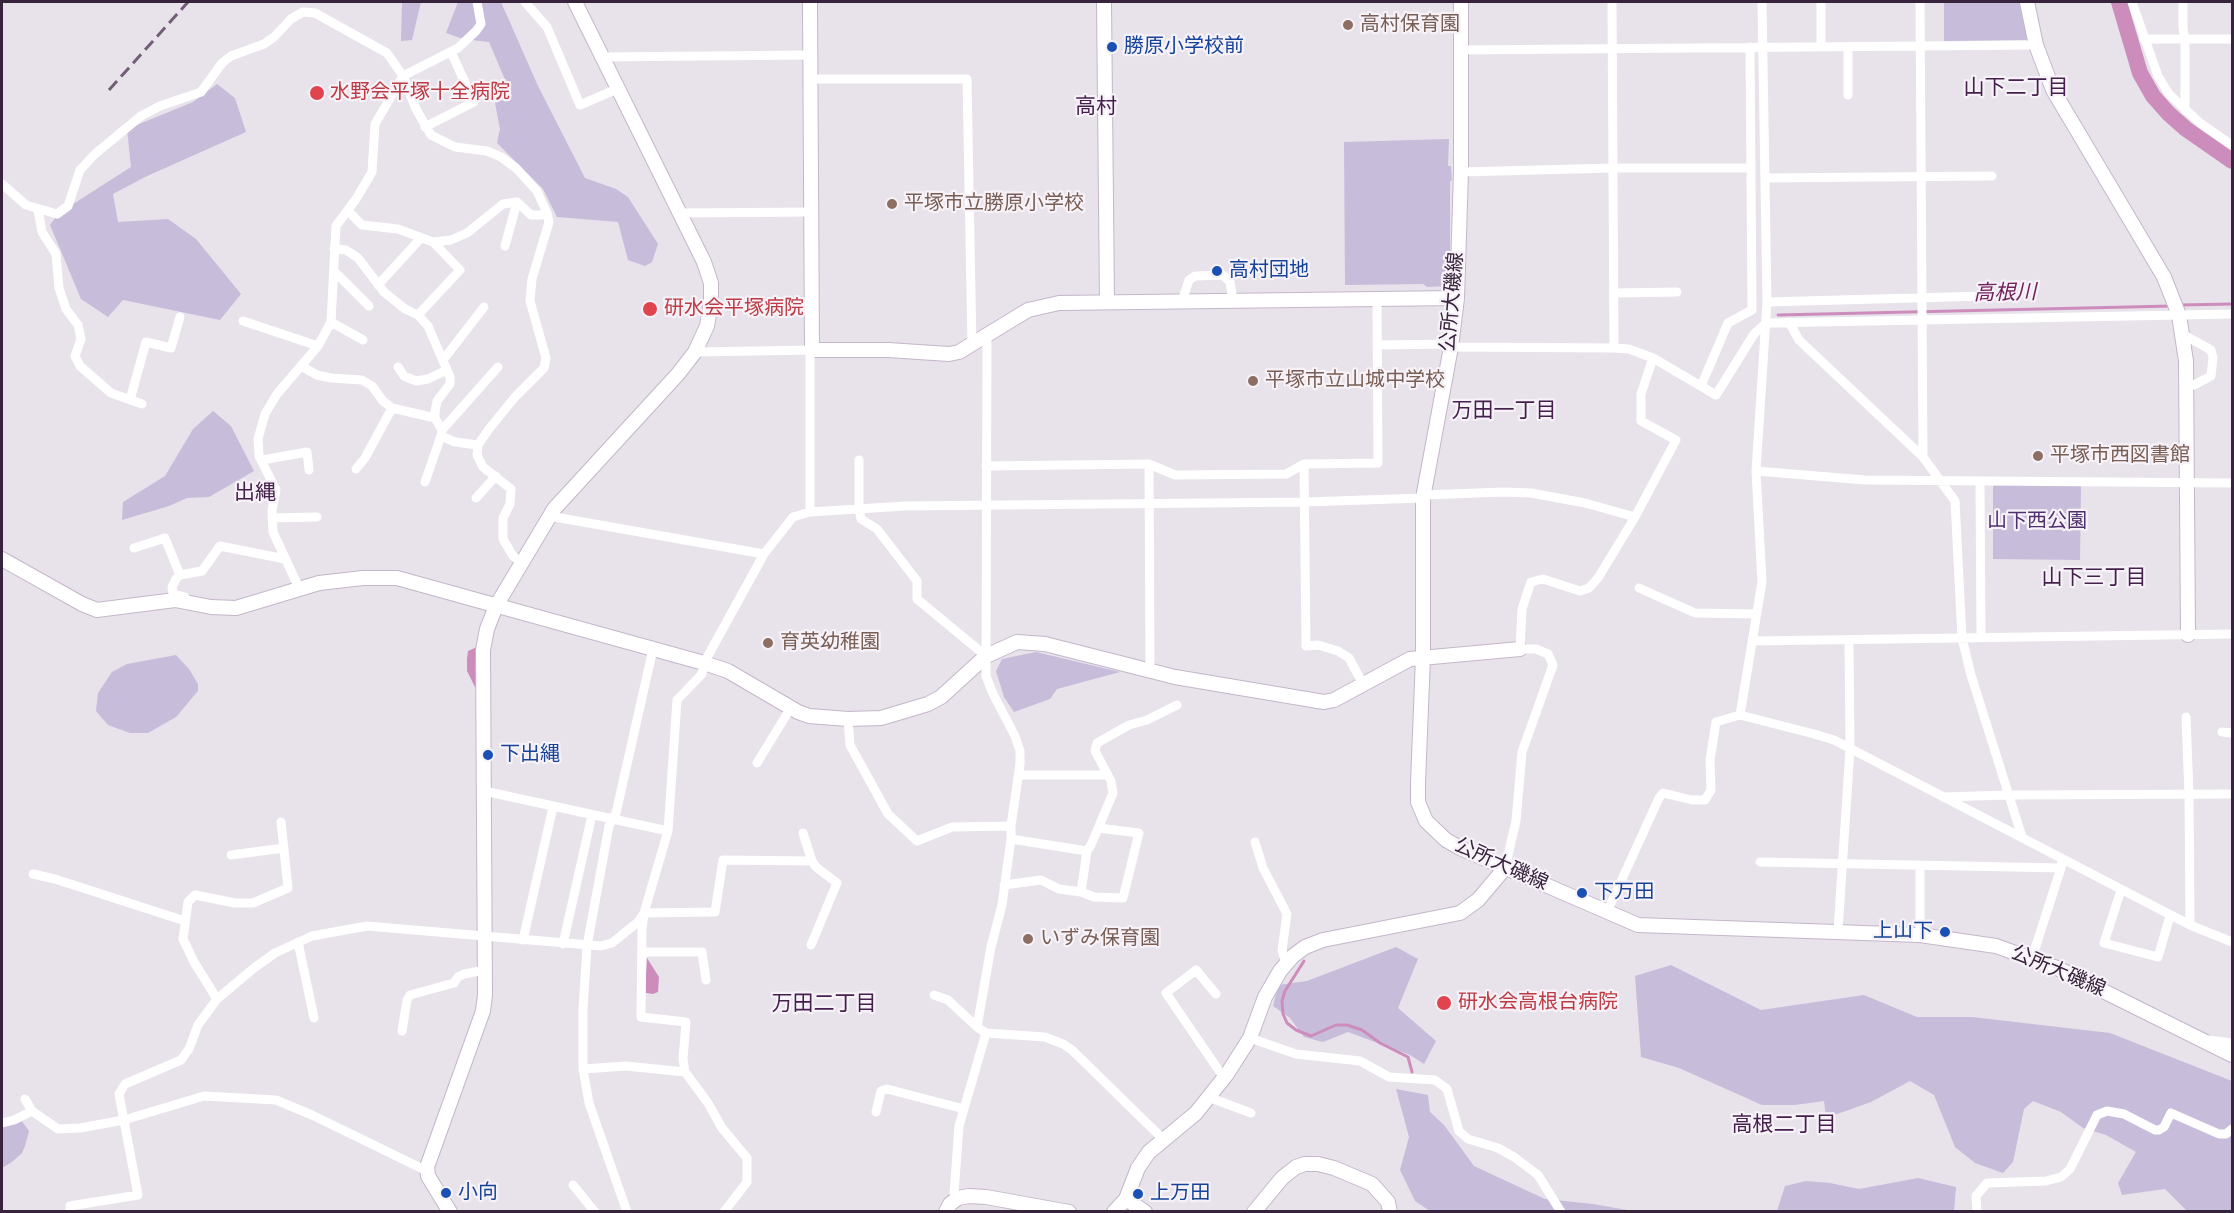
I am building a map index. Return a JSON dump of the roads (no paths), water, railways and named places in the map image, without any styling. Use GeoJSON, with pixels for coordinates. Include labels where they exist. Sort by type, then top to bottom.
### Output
{"type":"FeatureCollection","features":[{"type":"Feature","properties":{"kind":"street"},"geometry":{"type":"LineString","coordinates":[[299,588],[273,532],[272,518],[276,490],[259,456],[258,438],[265,414],[277,394],[318,346],[331,322],[336,226],[372,172],[375,124],[403,76],[451,52],[476,31],[481,24],[477,2]]}},
{"type":"Feature","properties":{"kind":"street"},"geometry":{"type":"LineString","coordinates":[[525,2],[547,27],[580,105],[617,89]]}},
{"type":"Feature","properties":{"kind":"street"},"geometry":{"type":"LineString","coordinates":[[426,1172],[427,1163],[483,1011],[485,936],[483,650],[487,630],[496,606],[549,516],[678,374],[695,352],[707,326],[711,302],[711,283],[704,262],[574,2]]}},
{"type":"Feature","properties":{"kind":"street"},"geometry":{"type":"LineString","coordinates":[[810,2],[810,512]]}},
{"type":"Feature","properties":{"kind":"street"},"geometry":{"type":"LineString","coordinates":[[1104,2],[1107,302]]}},
{"type":"Feature","properties":{"kind":"street","name":"公所大磯線"},"geometry":{"type":"LineString","coordinates":[[1461,2],[1461,172],[1457,298],[1452,346],[1423,496],[1423,657],[1418,802],[1426,821],[1446,840],[1638,925],[1920,935],[1996,946],[2057,968],[2232,1055]]}},
{"type":"Feature","properties":{"kind":"street"},"geometry":{"type":"LineString","coordinates":[[1612,2],[1614,348]]}},
{"type":"Feature","properties":{"kind":"street"},"geometry":{"type":"LineString","coordinates":[[1740,715],[1762,582],[1756,471],[1767,302],[1762,2]]}},
{"type":"Feature","properties":{"kind":"street"},"geometry":{"type":"LineString","coordinates":[[1821,2],[1821,47]]}},
{"type":"Feature","properties":{"kind":"street"},"geometry":{"type":"LineString","coordinates":[[1920,2],[1919,177],[1923,457]]}},
{"type":"Feature","properties":{"kind":"street"},"geometry":{"type":"LineString","coordinates":[[2027,2],[2036,45],[2062,106],[2151,253],[2172,295],[2184,336],[2188,635]]}},
{"type":"Feature","properties":{"kind":"street"},"geometry":{"type":"LineString","coordinates":[[2132,2],[2158,76],[2169,94],[2185,110],[2232,145]]}},
{"type":"Feature","properties":{"kind":"street"},"geometry":{"type":"LineString","coordinates":[[2183,2],[2185,110]]}},
{"type":"Feature","properties":{"kind":"street"},"geometry":{"type":"LineString","coordinates":[[2,184],[26,205],[57,214],[68,206],[80,170],[95,154],[141,117],[160,106],[201,92],[222,63],[231,56],[264,44],[291,19],[303,12],[315,13],[387,53],[403,76],[425,127],[432,135],[455,147],[487,151],[501,157],[516,168],[537,191],[547,213],[549,222],[532,279],[530,301],[546,358],[544,368],[515,397],[478,445],[477,455],[483,466],[512,489],[510,504],[503,518],[502,539],[513,556],[521,562]]}},
{"type":"Feature","properties":{"kind":"street"},"geometry":{"type":"LineString","coordinates":[[2144,39],[2232,39]]}},
{"type":"Feature","properties":{"kind":"street"},"geometry":{"type":"LineString","coordinates":[[1461,50],[2036,45]]}},
{"type":"Feature","properties":{"kind":"street"},"geometry":{"type":"LineString","coordinates":[[1701,386],[1728,323],[1752,310],[1750,47]]}},
{"type":"Feature","properties":{"kind":"street"},"geometry":{"type":"LineString","coordinates":[[1848,47],[1848,95]]}},
{"type":"Feature","properties":{"kind":"street"},"geometry":{"type":"LineString","coordinates":[[425,127],[474,102],[451,52]]}},
{"type":"Feature","properties":{"kind":"street"},"geometry":{"type":"LineString","coordinates":[[602,57],[810,55]]}},
{"type":"Feature","properties":{"kind":"street"},"geometry":{"type":"LineString","coordinates":[[810,79],[967,79],[972,346]]}},
{"type":"Feature","properties":{"kind":"street"},"geometry":{"type":"LineString","coordinates":[[1461,172],[1613,168],[1751,168]]}},
{"type":"Feature","properties":{"kind":"street"},"geometry":{"type":"LineString","coordinates":[[1764,178],[1992,176]]}},
{"type":"Feature","properties":{"kind":"street"},"geometry":{"type":"LineString","coordinates":[[348,211],[362,225],[398,229],[433,242],[451,240],[467,233],[502,204],[517,202]]}},
{"type":"Feature","properties":{"kind":"street"},"geometry":{"type":"LineString","coordinates":[[517,202],[531,215],[547,213]]}},
{"type":"Feature","properties":{"kind":"street"},"geometry":{"type":"LineString","coordinates":[[505,246],[517,202]]}},
{"type":"Feature","properties":{"kind":"street"},"geometry":{"type":"LineString","coordinates":[[38,210],[42,232],[56,254],[58,288],[66,309],[78,325],[81,339],[75,356],[80,366],[111,393],[142,404]]}},
{"type":"Feature","properties":{"kind":"street"},"geometry":{"type":"LineString","coordinates":[[680,213],[810,212]]}},
{"type":"Feature","properties":{"kind":"street"},"geometry":{"type":"LineString","coordinates":[[378,285],[421,238]]}},
{"type":"Feature","properties":{"kind":"street"},"geometry":{"type":"LineString","coordinates":[[418,315],[460,270],[433,242]]}},
{"type":"Feature","properties":{"kind":"street"},"geometry":{"type":"LineString","coordinates":[[334,249],[346,250],[358,258],[378,285],[405,309],[418,315],[428,326],[447,370],[450,384],[437,401],[435,418],[442,433],[455,442],[478,445]]}},
{"type":"Feature","properties":{"kind":"street"},"geometry":{"type":"LineString","coordinates":[[334,271],[369,306]]}},
{"type":"Feature","properties":{"kind":"street"},"geometry":{"type":"LineString","coordinates":[[1182,301],[1190,280],[1195,276],[1223,275],[1230,282],[1233,300]]}},
{"type":"Feature","properties":{"kind":"street"},"geometry":{"type":"LineString","coordinates":[[1614,293],[1677,292]]}},
{"type":"Feature","properties":{"kind":"street"},"geometry":{"type":"LineString","coordinates":[[1767,302],[1985,296]]}},
{"type":"Feature","properties":{"kind":"street"},"geometry":{"type":"LineString","coordinates":[[695,352],[888,350],[949,354],[972,346],[1028,310],[1042,305],[1107,302],[1457,298]]}},
{"type":"Feature","properties":{"kind":"street"},"geometry":{"type":"LineString","coordinates":[[986,466],[1149,464],[1175,475],[1186,475],[1286,474],[1304,464],[1378,463],[1377,299]]}},
{"type":"Feature","properties":{"kind":"street"},"geometry":{"type":"LineString","coordinates":[[443,360],[484,307]]}},
{"type":"Feature","properties":{"kind":"street"},"geometry":{"type":"LineString","coordinates":[[1377,345],[1629,349],[1653,358],[1716,395],[1754,334],[1766,323],[2232,314]]}},
{"type":"Feature","properties":{"kind":"street"},"geometry":{"type":"LineString","coordinates":[[129,400],[146,342],[171,348],[180,317]]}},
{"type":"Feature","properties":{"kind":"street"},"geometry":{"type":"LineString","coordinates":[[243,321],[318,346]]}},
{"type":"Feature","properties":{"kind":"street"},"geometry":{"type":"LineString","coordinates":[[331,322],[363,340]]}},
{"type":"Feature","properties":{"kind":"street"},"geometry":{"type":"LineString","coordinates":[[1789,322],[1800,340],[1923,457],[1955,501],[1962,638],[1971,675],[2022,837]]}},
{"type":"Feature","properties":{"kind":"street"},"geometry":{"type":"LineString","coordinates":[[977,1027],[991,947],[1002,905],[1019,775],[1020,750],[986,676],[987,336]]}},
{"type":"Feature","properties":{"kind":"street"},"geometry":{"type":"LineString","coordinates":[[2184,336],[2211,350],[2212,358],[2211,376],[2194,385],[2186,385]]}},
{"type":"Feature","properties":{"kind":"street"},"geometry":{"type":"LineString","coordinates":[[1520,649],[1522,609],[1532,582],[1543,579],[1580,591],[1589,588],[1598,578],[1635,517],[1676,440],[1641,421],[1641,394],[1653,358]]}},
{"type":"Feature","properties":{"kind":"street"},"geometry":{"type":"LineString","coordinates":[[301,366],[317,375],[362,380],[372,386],[383,401],[392,408],[435,418]]}},
{"type":"Feature","properties":{"kind":"street"},"geometry":{"type":"LineString","coordinates":[[398,367],[404,376],[416,381],[428,379],[447,370]]}},
{"type":"Feature","properties":{"kind":"street"},"geometry":{"type":"LineString","coordinates":[[425,482],[442,433],[498,367]]}},
{"type":"Feature","properties":{"kind":"street"},"geometry":{"type":"LineString","coordinates":[[356,469],[365,458],[392,408]]}},
{"type":"Feature","properties":{"kind":"street"},"geometry":{"type":"LineString","coordinates":[[262,460],[308,452],[309,470]]}},
{"type":"Feature","properties":{"kind":"street"},"geometry":{"type":"LineString","coordinates":[[859,460],[861,519],[877,529],[917,581],[917,599],[986,656]]}},
{"type":"Feature","properties":{"kind":"street"},"geometry":{"type":"LineString","coordinates":[[1149,464],[1150,671]]}},
{"type":"Feature","properties":{"kind":"street"},"geometry":{"type":"LineString","coordinates":[[1304,464],[1306,646],[1318,645],[1338,651],[1349,658],[1363,684]]}},
{"type":"Feature","properties":{"kind":"street"},"geometry":{"type":"LineString","coordinates":[[1756,471],[1865,480],[2232,483]]}},
{"type":"Feature","properties":{"kind":"street"},"geometry":{"type":"LineString","coordinates":[[476,498],[496,476]]}},
{"type":"Feature","properties":{"kind":"street"},"geometry":{"type":"LineString","coordinates":[[1980,482],[1981,637]]}},
{"type":"Feature","properties":{"kind":"street"},"geometry":{"type":"LineString","coordinates":[[724,1212],[747,1182],[747,1158],[722,1128],[708,1103],[685,1072],[683,1059],[686,1022],[641,1017],[644,913],[668,831],[677,700],[684,690],[702,674],[704,663],[764,554],[794,517],[810,512],[905,506],[1305,502],[1503,492],[1531,493],[1585,503],[1635,517]]}},
{"type":"Feature","properties":{"kind":"street"},"geometry":{"type":"LineString","coordinates":[[549,516],[764,554]]}},
{"type":"Feature","properties":{"kind":"street"},"geometry":{"type":"LineString","coordinates":[[272,518],[317,517]]}},
{"type":"Feature","properties":{"kind":"street"},"geometry":{"type":"LineString","coordinates":[[134,548],[165,538],[180,575]]}},
{"type":"Feature","properties":{"kind":"street"},"geometry":{"type":"LineString","coordinates":[[188,603],[185,598],[173,594],[172,587],[176,579],[180,575],[202,571],[220,546],[285,559]]}},
{"type":"Feature","properties":{"kind":"street"},"geometry":{"type":"LineString","coordinates":[[2,559],[82,604],[97,610],[175,600],[211,607],[236,608],[299,588],[363,578],[397,578],[704,663],[728,671],[790,709],[809,716],[848,719],[882,718],[928,704],[941,697],[986,656],[1006,646],[1028,641],[1150,671],[1324,702],[1334,700],[1401,663],[1423,657],[1520,649],[1536,649],[1548,654],[1553,665],[1522,752],[1516,821],[1505,868],[1478,900],[1460,913],[1323,940],[1305,947],[1286,963],[1265,997],[1250,1038],[1224,1078],[1196,1113],[1163,1139],[1143,1160],[1126,1199],[1114,1212]]}},
{"type":"Feature","properties":{"kind":"street"},"geometry":{"type":"LineString","coordinates":[[1639,588],[1695,613],[1757,614]]}},
{"type":"Feature","properties":{"kind":"street"},"geometry":{"type":"LineString","coordinates":[[1753,641],[2232,634]]}},
{"type":"Feature","properties":{"kind":"street"},"geometry":{"type":"LineString","coordinates":[[1838,931],[1850,748],[1849,640]]}},
{"type":"Feature","properties":{"kind":"street"},"geometry":{"type":"LineString","coordinates":[[627,1212],[589,1103],[583,1069],[583,1008],[587,946],[611,820],[616,813],[652,649]]}},
{"type":"Feature","properties":{"kind":"street"},"geometry":{"type":"LineString","coordinates":[[1081,892],[1087,851],[1113,793],[1108,775],[1095,751],[1097,744],[1115,732],[1173,709],[1177,705]]}},
{"type":"Feature","properties":{"kind":"street"},"geometry":{"type":"LineString","coordinates":[[757,763],[790,709]]}},
{"type":"Feature","properties":{"kind":"street"},"geometry":{"type":"LineString","coordinates":[[1606,912],[1659,798],[1664,794],[1692,800],[1705,800],[1711,789],[1710,760],[1716,722],[1740,715],[1814,734],[1850,748],[2022,837],[2061,864],[2121,890],[2190,926],[2232,942]]}},
{"type":"Feature","properties":{"kind":"street"},"geometry":{"type":"LineString","coordinates":[[2186,717],[2190,926]]}},
{"type":"Feature","properties":{"kind":"street"},"geometry":{"type":"LineString","coordinates":[[848,719],[849,745],[888,814],[917,841],[952,826],[1011,826]]}},
{"type":"Feature","properties":{"kind":"street"},"geometry":{"type":"LineString","coordinates":[[2222,732],[2232,733]]}},
{"type":"Feature","properties":{"kind":"street"},"geometry":{"type":"LineString","coordinates":[[1019,775],[1108,775]]}},
{"type":"Feature","properties":{"kind":"street"},"geometry":{"type":"LineString","coordinates":[[484,791],[668,831]]}},
{"type":"Feature","properties":{"kind":"street"},"geometry":{"type":"LineString","coordinates":[[1941,797],[2232,794]]}},
{"type":"Feature","properties":{"kind":"street"},"geometry":{"type":"LineString","coordinates":[[523,940],[553,807]]}},
{"type":"Feature","properties":{"kind":"street"},"geometry":{"type":"LineString","coordinates":[[563,944],[592,815]]}},
{"type":"Feature","properties":{"kind":"street"},"geometry":{"type":"LineString","coordinates":[[218,999],[194,962],[183,939],[188,902],[195,896],[235,903],[253,903],[288,888],[282,822]]}},
{"type":"Feature","properties":{"kind":"street"},"geometry":{"type":"LineString","coordinates":[[1004,885],[1041,880],[1059,889],[1081,892],[1094,897],[1123,898],[1139,833],[1098,828]]}},
{"type":"Feature","properties":{"kind":"street"},"geometry":{"type":"LineString","coordinates":[[803,833],[816,867],[837,883],[812,945]]}},
{"type":"Feature","properties":{"kind":"street"},"geometry":{"type":"LineString","coordinates":[[1011,839],[1087,851]]}},
{"type":"Feature","properties":{"kind":"street"},"geometry":{"type":"LineString","coordinates":[[1255,842],[1263,868],[1287,914],[1282,950],[1286,963]]}},
{"type":"Feature","properties":{"kind":"street"},"geometry":{"type":"LineString","coordinates":[[231,855],[284,848]]}},
{"type":"Feature","properties":{"kind":"street"},"geometry":{"type":"LineString","coordinates":[[644,913],[715,912],[723,860],[812,861]]}},
{"type":"Feature","properties":{"kind":"street"},"geometry":{"type":"LineString","coordinates":[[1760,862],[1920,866],[2061,864]]}},
{"type":"Feature","properties":{"kind":"street"},"geometry":{"type":"LineString","coordinates":[[2032,958],[2061,864]]}},
{"type":"Feature","properties":{"kind":"street"},"geometry":{"type":"LineString","coordinates":[[1920,866],[1920,935]]}},
{"type":"Feature","properties":{"kind":"street"},"geometry":{"type":"LineString","coordinates":[[33,874],[185,921]]}},
{"type":"Feature","properties":{"kind":"street"},"geometry":{"type":"LineString","coordinates":[[2121,890],[2104,943],[2158,957],[2170,916]]}},
{"type":"Feature","properties":{"kind":"street"},"geometry":{"type":"LineString","coordinates":[[70,1212],[70,1206],[138,1195],[118,1094],[125,1084],[181,1060],[189,1049],[198,1025],[218,999],[254,968],[298,942],[312,936],[368,926],[601,946],[612,943],[638,922],[644,913]]}},
{"type":"Feature","properties":{"kind":"street"},"geometry":{"type":"LineString","coordinates":[[298,942],[314,1018]]}},
{"type":"Feature","properties":{"kind":"street"},"geometry":{"type":"LineString","coordinates":[[642,952],[702,952],[706,980]]}},
{"type":"Feature","properties":{"kind":"street"},"geometry":{"type":"LineString","coordinates":[[402,1031],[410,994],[430,991],[454,983],[464,974],[485,970]]}},
{"type":"Feature","properties":{"kind":"street"},"geometry":{"type":"LineString","coordinates":[[1216,994],[1196,970],[1166,993],[1224,1078]]}},
{"type":"Feature","properties":{"kind":"street"},"geometry":{"type":"LineString","coordinates":[[934,995],[944,997],[986,1033],[1034,1036],[1063,1044],[1072,1050],[1163,1139]]}},
{"type":"Feature","properties":{"kind":"street"},"geometry":{"type":"LineString","coordinates":[[958,1198],[954,1193],[959,1126],[986,1033]]}},
{"type":"Feature","properties":{"kind":"street"},"geometry":{"type":"LineString","coordinates":[[1250,1038],[1296,1054],[1360,1061],[1389,1077],[1435,1080],[1447,1089],[1459,1131],[1468,1139],[1498,1148],[1514,1156],[1538,1175],[1561,1212]]}},
{"type":"Feature","properties":{"kind":"street"},"geometry":{"type":"LineString","coordinates":[[2198,1038],[2232,1043]]}},
{"type":"Feature","properties":{"kind":"street"},"geometry":{"type":"LineString","coordinates":[[583,1069],[626,1066],[685,1072]]}},
{"type":"Feature","properties":{"kind":"street"},"geometry":{"type":"LineString","coordinates":[[876,1112],[881,1091],[887,1089],[964,1108]]}},
{"type":"Feature","properties":{"kind":"street"},"geometry":{"type":"LineString","coordinates":[[25,1099],[32,1111],[58,1129],[80,1128],[124,1120],[204,1096],[276,1100],[312,1115],[426,1172],[450,1212]]}},
{"type":"Feature","properties":{"kind":"street"},"geometry":{"type":"LineString","coordinates":[[1208,1097],[1251,1113]]}},
{"type":"Feature","properties":{"kind":"street"},"geometry":{"type":"LineString","coordinates":[[2,1123],[32,1111]]}},
{"type":"Feature","properties":{"kind":"street"},"geometry":{"type":"LineString","coordinates":[[1977,1212],[1976,1196],[1988,1183],[2046,1181],[2061,1177],[2070,1169],[2097,1115],[2107,1111],[2124,1114],[2155,1130],[2164,1127],[2171,1113],[2220,1134],[2226,1134],[2232,1129]]}},
{"type":"Feature","properties":{"kind":"street"},"geometry":{"type":"LineString","coordinates":[[1254,1212],[1282,1178],[1296,1167],[1318,1164],[1334,1168],[1372,1184],[1388,1202],[1390,1212]]}},
{"type":"Feature","properties":{"kind":"street"},"geometry":{"type":"LineString","coordinates":[[573,1185],[594,1212]]}},
{"type":"Feature","properties":{"kind":"street"},"geometry":{"type":"LineString","coordinates":[[946,1212],[950,1204],[958,1198],[986,1197],[1069,1212]]}},
{"type":"Feature","properties":{"kind":"street"},"geometry":{"type":"LineString","coordinates":[[1126,1199],[1145,1212]]}},
{"type":"Feature","properties":{"kind":"waterway"},"geometry":{"type":"LineString","coordinates":[[2119,2],[2140,73],[2153,96],[2186,129],[2232,161]]}},
{"type":"Feature","properties":{"kind":"waterway","name":"高根川"},"geometry":{"type":"LineString","coordinates":[[2179,305],[2232,304]]}},
{"type":"Feature","properties":{"kind":"waterway","name":"高根川"},"geometry":{"type":"LineString","coordinates":[[1778,315],[2172,306]]}},
{"type":"Feature","properties":{"kind":"waterway","name":"高根川"},"geometry":{"type":"LineString","coordinates":[[1304,961],[1285,991],[1282,1001],[1283,1014],[1287,1023],[1296,1030],[1311,1036],[1336,1025],[1347,1025],[1362,1030],[1380,1043],[1408,1057],[1412,1072]]}},
{"type":"Feature","properties":{"kind":"railway"},"geometry":{"type":"LineString","coordinates":[[109,90],[188,2]]}},
{"type":"Feature","properties":{"kind":"place","name":"高村保育園"},"geometry":{"type":"Point","coordinates":[1348,25]}},
{"type":"Feature","properties":{"kind":"place","name":"勝原小学校前"},"geometry":{"type":"Point","coordinates":[1112,47]}},
{"type":"Feature","properties":{"kind":"place","name":"水野会平塚十全病院"},"geometry":{"type":"Point","coordinates":[317,93]}},
{"type":"Feature","properties":{"kind":"place","name":"平塚市立勝原小学校"},"geometry":{"type":"Point","coordinates":[892,204]}},
{"type":"Feature","properties":{"kind":"place","name":"高村団地"},"geometry":{"type":"Point","coordinates":[1217,271]}},
{"type":"Feature","properties":{"kind":"place","name":"研水会平塚病院"},"geometry":{"type":"Point","coordinates":[650,309]}},
{"type":"Feature","properties":{"kind":"place","name":"平塚市立山城中学校"},"geometry":{"type":"Point","coordinates":[1253,381]}},
{"type":"Feature","properties":{"kind":"place","name":"平塚市西図書館"},"geometry":{"type":"Point","coordinates":[2038,456]}},
{"type":"Feature","properties":{"kind":"place","name":"育英幼稚園"},"geometry":{"type":"Point","coordinates":[768,643]}},
{"type":"Feature","properties":{"kind":"place","name":"下出縄"},"geometry":{"type":"Point","coordinates":[488,755]}},
{"type":"Feature","properties":{"kind":"place","name":"下万田"},"geometry":{"type":"Point","coordinates":[1582,893]}},
{"type":"Feature","properties":{"kind":"place","name":"上山下"},"geometry":{"type":"Point","coordinates":[1945,932]}},
{"type":"Feature","properties":{"kind":"place","name":"いずみ保育園"},"geometry":{"type":"Point","coordinates":[1028,939]}},
{"type":"Feature","properties":{"kind":"place","name":"研水会高根台病院"},"geometry":{"type":"Point","coordinates":[1444,1003]}},
{"type":"Feature","properties":{"kind":"place","name":"小向"},"geometry":{"type":"Point","coordinates":[446,1193]}},
{"type":"Feature","properties":{"kind":"place","name":"上万田"},"geometry":{"type":"Point","coordinates":[1138,1194]}},
{"type":"Feature","properties":{"kind":"district","name":"山下二丁目"},"geometry":{"type":"Point","coordinates":[2016,89]}},
{"type":"Feature","properties":{"kind":"district","name":"高村"},"geometry":{"type":"Point","coordinates":[1096,108]}},
{"type":"Feature","properties":{"kind":"district","name":"万田一丁目"},"geometry":{"type":"Point","coordinates":[1504,412]}},
{"type":"Feature","properties":{"kind":"district","name":"出縄"},"geometry":{"type":"Point","coordinates":[255,494]}},
{"type":"Feature","properties":{"kind":"district","name":"山下三丁目"},"geometry":{"type":"Point","coordinates":[2094,579]}},
{"type":"Feature","properties":{"kind":"district","name":"万田二丁目"},"geometry":{"type":"Point","coordinates":[824,1005]}},
{"type":"Feature","properties":{"kind":"district","name":"高根二丁目"},"geometry":{"type":"Point","coordinates":[1784,1126]}},
{"type":"Feature","properties":{"kind":"park label","name":"山下西公園"},"geometry":{"type":"Point","coordinates":[2037,522]}}]}
